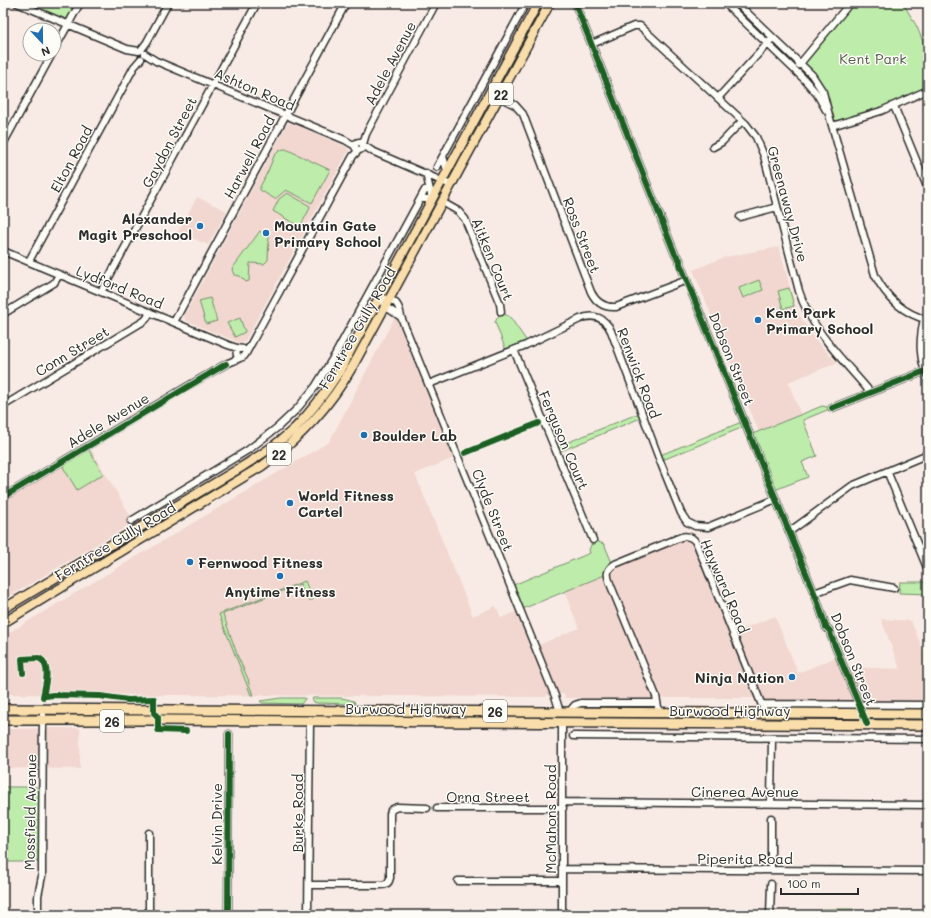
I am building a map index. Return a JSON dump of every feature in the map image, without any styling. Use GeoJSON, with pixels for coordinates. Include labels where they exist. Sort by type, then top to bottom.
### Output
{"type":"FeatureCollection","features":[{"type":"Feature","properties":{"kind":"highway","name":"Burwood Highway"},"geometry":{"type":"LineString","coordinates":[[3,709],[565,712],[658,708],[765,713],[928,714]]}},
{"type":"Feature","properties":{"kind":"highway"},"geometry":{"type":"LineString","coordinates":[[562,723],[565,712]]}},
{"type":"Feature","properties":{"kind":"highway","name":"Burwood Highway"},"geometry":{"type":"LineString","coordinates":[[3,720],[928,725]]}},
{"type":"Feature","properties":{"kind":"main road","name":"Ferntree Gully Road"},"geometry":{"type":"LineString","coordinates":[[3,609],[240,468],[265,452],[294,429],[322,397],[339,372],[538,3]]}},
{"type":"Feature","properties":{"kind":"main road","name":"Ferntree Gully Road"},"geometry":{"type":"LineString","coordinates":[[3,623],[262,466],[306,430],[326,407],[343,383],[386,307],[550,3]]}},
{"type":"Feature","properties":{"kind":"main road"},"geometry":{"type":"LineString","coordinates":[[172,509],[177,518]]}},
{"type":"Feature","properties":{"kind":"street","name":"Ashton Road"},"geometry":{"type":"LineString","coordinates":[[17,3],[426,173],[451,185]]}},
{"type":"Feature","properties":{"kind":"street"},"geometry":{"type":"LineString","coordinates":[[62,35],[80,3]]}},
{"type":"Feature","properties":{"kind":"street"},"geometry":{"type":"LineString","coordinates":[[141,55],[168,3]]}},
{"type":"Feature","properties":{"kind":"street","name":"Gaydon Street"},"geometry":{"type":"LineString","coordinates":[[101,292],[257,3]]}},
{"type":"Feature","properties":{"kind":"street","name":"Harwell Road"},"geometry":{"type":"LineString","coordinates":[[174,322],[346,3]]}},
{"type":"Feature","properties":{"kind":"street","name":"Adele Avenue"},"geometry":{"type":"LineString","coordinates":[[3,497],[226,364],[253,341],[436,3]]}},
{"type":"Feature","properties":{"kind":"street"},"geometry":{"type":"LineString","coordinates":[[437,167],[526,3]]}},
{"type":"Feature","properties":{"kind":"street","name":"Dobson Street"},"geometry":{"type":"LineString","coordinates":[[575,3],[675,254],[680,260],[680,264],[867,724]]}},
{"type":"Feature","properties":{"kind":"street"},"geometry":{"type":"LineString","coordinates":[[725,3],[813,89],[829,115]]}},
{"type":"Feature","properties":{"kind":"street"},"geometry":{"type":"LineString","coordinates":[[737,3],[801,63],[821,88],[870,260],[877,279],[883,289],[896,304],[907,312],[926,320],[920,346],[924,370],[928,379]]}},
{"type":"Feature","properties":{"kind":"street"},"geometry":{"type":"LineString","coordinates":[[795,70],[850,3]]}},
{"type":"Feature","properties":{"kind":"street","name":"Greenaway Drive"},"geometry":{"type":"LineString","coordinates":[[592,44],[639,23],[753,132],[761,147],[799,291],[805,308],[821,332],[870,392]]}},
{"type":"Feature","properties":{"kind":"street"},"geometry":{"type":"LineString","coordinates":[[718,98],[773,38]]}},
{"type":"Feature","properties":{"kind":"street","name":"Elton Road"},"geometry":{"type":"LineString","coordinates":[[29,262],[141,55]]}},
{"type":"Feature","properties":{"kind":"street"},"geometry":{"type":"LineString","coordinates":[[3,144],[48,62]]}},
{"type":"Feature","properties":{"kind":"street"},"geometry":{"type":"LineString","coordinates":[[832,126],[874,114],[928,90]]}},
{"type":"Feature","properties":{"kind":"street","name":"Ross Street"},"geometry":{"type":"LineString","coordinates":[[499,97],[515,105],[523,114],[591,292],[597,301],[605,306],[616,307],[687,280]]}},
{"type":"Feature","properties":{"kind":"street"},"geometry":{"type":"LineString","coordinates":[[894,106],[925,173],[928,190]]}},
{"type":"Feature","properties":{"kind":"street"},"geometry":{"type":"LineString","coordinates":[[713,147],[722,142],[742,121]]}},
{"type":"Feature","properties":{"kind":"street"},"geometry":{"type":"LineString","coordinates":[[443,156],[447,171]]}},
{"type":"Feature","properties":{"kind":"street"},"geometry":{"type":"LineString","coordinates":[[420,199],[432,199],[426,173]]}},
{"type":"Feature","properties":{"kind":"street","name":"Ferntree Gully Road"},"geometry":{"type":"LineString","coordinates":[[131,521],[223,466],[266,437],[297,409],[315,387],[354,323],[425,190]]}},
{"type":"Feature","properties":{"kind":"street","name":"Aitken Court"},"geometry":{"type":"LineString","coordinates":[[442,202],[458,211],[465,219],[500,304],[501,312]]}},
{"type":"Feature","properties":{"kind":"street"},"geometry":{"type":"LineString","coordinates":[[740,217],[777,207]]}},
{"type":"Feature","properties":{"kind":"street","name":"Lydford Road"},"geometry":{"type":"LineString","coordinates":[[3,251],[228,345],[240,353]]}},
{"type":"Feature","properties":{"kind":"street"},"geometry":{"type":"LineString","coordinates":[[3,314],[54,283],[59,275]]}},
{"type":"Feature","properties":{"kind":"street"},"geometry":{"type":"LineString","coordinates":[[376,281],[380,295],[386,307],[401,317]]}},
{"type":"Feature","properties":{"kind":"street"},"geometry":{"type":"LineString","coordinates":[[380,295],[390,298]]}},
{"type":"Feature","properties":{"kind":"street","name":"Clyde Street"},"geometry":{"type":"LineString","coordinates":[[390,298],[396,303],[546,672],[565,712]]}},
{"type":"Feature","properties":{"kind":"street","name":"Conn Street"},"geometry":{"type":"LineString","coordinates":[[3,406],[144,321],[150,312]]}},
{"type":"Feature","properties":{"kind":"street","name":"Renwick Road"},"geometry":{"type":"LineString","coordinates":[[429,384],[514,350],[586,316],[596,317],[602,319],[611,331],[660,461],[681,513],[687,522],[695,526],[708,527],[776,499]]}},
{"type":"Feature","properties":{"kind":"street"},"geometry":{"type":"LineString","coordinates":[[354,323],[369,317]]}},
{"type":"Feature","properties":{"kind":"street","name":"Ferguson Court"},"geometry":{"type":"LineString","coordinates":[[514,350],[593,540]]}},
{"type":"Feature","properties":{"kind":"street"},"geometry":{"type":"LineString","coordinates":[[832,408],[924,370]]}},
{"type":"Feature","properties":{"kind":"street"},"geometry":{"type":"LineString","coordinates":[[265,452],[266,437]]}},
{"type":"Feature","properties":{"kind":"street"},"geometry":{"type":"LineString","coordinates":[[789,532],[852,486],[928,454]]}},
{"type":"Feature","properties":{"kind":"street"},"geometry":{"type":"LineString","coordinates":[[223,466],[240,468]]}},
{"type":"Feature","properties":{"kind":"street"},"geometry":{"type":"LineString","coordinates":[[887,470],[928,570]]}},
{"type":"Feature","properties":{"kind":"street","name":"Ferntree Gully Road"},"geometry":{"type":"LineString","coordinates":[[142,527],[143,514]]}},
{"type":"Feature","properties":{"kind":"street","name":"Hayward Road"},"geometry":{"type":"LineString","coordinates":[[658,708],[656,696],[607,574],[609,568],[615,564],[681,537],[687,536],[693,539],[696,544],[765,713]]}},
{"type":"Feature","properties":{"kind":"street"},"geometry":{"type":"LineString","coordinates":[[814,593],[850,580],[894,588]]}},
{"type":"Feature","properties":{"kind":"street","name":"Burwood Highway"},"geometry":{"type":"LineString","coordinates":[[762,704],[928,705]]}},
{"type":"Feature","properties":{"kind":"street","name":"Mossfield Avenue"},"geometry":{"type":"LineString","coordinates":[[38,915],[38,896],[42,876],[43,709]]}},
{"type":"Feature","properties":{"kind":"street","name":"Burke Road"},"geometry":{"type":"LineString","coordinates":[[308,915],[310,710]]}},
{"type":"Feature","properties":{"kind":"street","name":"McMahons Road"},"geometry":{"type":"LineString","coordinates":[[562,723],[562,915]]}},
{"type":"Feature","properties":{"kind":"street","name":"Kelvin Drive"},"geometry":{"type":"LineString","coordinates":[[228,915],[229,734]]}},
{"type":"Feature","properties":{"kind":"street","name":"Burwood Highway"},"geometry":{"type":"LineString","coordinates":[[573,736],[928,739]]}},
{"type":"Feature","properties":{"kind":"street"},"geometry":{"type":"LineString","coordinates":[[771,803],[772,738]]}},
{"type":"Feature","properties":{"kind":"street","name":"Cinerea Avenue"},"geometry":{"type":"LineString","coordinates":[[562,805],[771,803],[928,805]]}},
{"type":"Feature","properties":{"kind":"street","name":"Orna Street"},"geometry":{"type":"LineString","coordinates":[[437,808],[562,805]]}},
{"type":"Feature","properties":{"kind":"street","name":"Orna Street"},"geometry":{"type":"LineString","coordinates":[[309,885],[390,885],[390,807],[427,808]]}},
{"type":"Feature","properties":{"kind":"street"},"geometry":{"type":"LineString","coordinates":[[771,818],[771,870]]}},
{"type":"Feature","properties":{"kind":"street"},"geometry":{"type":"LineString","coordinates":[[148,915],[150,833]]}},
{"type":"Feature","properties":{"kind":"street","name":"Piperita Road"},"geometry":{"type":"LineString","coordinates":[[562,869],[928,871]]}},
{"type":"Feature","properties":{"kind":"street"},"geometry":{"type":"LineString","coordinates":[[458,881],[562,881]]}},
{"type":"Feature","properties":{"kind":"street"},"geometry":{"type":"LineString","coordinates":[[770,915],[771,884]]}},
{"type":"Feature","properties":{"kind":"shaded area","name":"Mountain Gate Primary School"},"geometry":{"type":"Polygon","coordinates":[[[291,123],[347,147],[349,150],[245,341],[240,343],[185,320],[184,316],[287,124],[291,123]]]}},
{"type":"Feature","properties":{"kind":"shaded area","name":"Alexander Magit Preschool"},"geometry":{"type":"Polygon","coordinates":[[[197,197],[227,211],[208,245],[178,232],[197,197]]]}},
{"type":"Feature","properties":{"kind":"shaded area","name":"Kent Park Primary School"},"geometry":{"type":"Polygon","coordinates":[[[779,247],[798,313],[814,338],[837,363],[788,382],[801,415],[759,432],[693,270],[725,257],[779,247]]]}},
{"type":"Feature","properties":{"kind":"shaded area"},"geometry":{"type":"Polygon","coordinates":[[[397,313],[458,456],[415,474],[473,616],[496,606],[501,618],[520,610],[536,646],[579,628],[564,591],[607,574],[609,568],[681,537],[693,539],[733,633],[775,616],[798,673],[839,656],[844,667],[900,669],[881,619],[911,621],[928,662],[928,705],[762,704],[759,698],[565,698],[564,694],[548,694],[546,697],[3,694],[3,636],[329,442],[397,313]]]}},
{"type":"Feature","properties":{"kind":"shaded area"},"geometry":{"type":"Polygon","coordinates":[[[89,446],[130,515],[131,524],[3,600],[3,497],[89,446]]]}},
{"type":"Feature","properties":{"kind":"shaded area"},"geometry":{"type":"Polygon","coordinates":[[[80,728],[80,769],[3,768],[3,729],[80,728]]]}},
{"type":"Feature","properties":{"kind":"green space"},"geometry":{"type":"Polygon","coordinates":[[[17,3],[80,3],[68,24],[17,3]]]}},
{"type":"Feature","properties":{"kind":"green space","name":"Kent Park"},"geometry":{"type":"Polygon","coordinates":[[[850,3],[903,3],[917,27],[928,54],[928,90],[894,106],[832,126],[825,98],[801,63],[850,3]]]}},
{"type":"Feature","properties":{"kind":"green space"},"geometry":{"type":"Polygon","coordinates":[[[284,149],[330,170],[312,203],[286,190],[275,199],[260,190],[274,156],[279,151],[284,149]]]}},
{"type":"Feature","properties":{"kind":"green space"},"geometry":{"type":"Polygon","coordinates":[[[287,193],[310,206],[300,227],[273,211],[279,199],[287,193]]]}},
{"type":"Feature","properties":{"kind":"green space"},"geometry":{"type":"Polygon","coordinates":[[[260,231],[262,233],[269,233],[268,260],[264,264],[250,263],[249,281],[246,282],[240,276],[234,275],[232,269],[260,231]]]}},
{"type":"Feature","properties":{"kind":"green space"},"geometry":{"type":"Polygon","coordinates":[[[759,280],[763,290],[743,298],[739,288],[759,280]]]}},
{"type":"Feature","properties":{"kind":"green space"},"geometry":{"type":"Polygon","coordinates":[[[789,288],[794,306],[783,309],[778,291],[789,288]]]}},
{"type":"Feature","properties":{"kind":"green space"},"geometry":{"type":"Polygon","coordinates":[[[210,298],[217,321],[206,324],[199,301],[210,298]]]}},
{"type":"Feature","properties":{"kind":"green space"},"geometry":{"type":"Polygon","coordinates":[[[501,312],[510,317],[528,343],[507,353],[495,322],[501,312]]]}},
{"type":"Feature","properties":{"kind":"green space"},"geometry":{"type":"Polygon","coordinates":[[[240,318],[245,332],[235,337],[227,323],[240,318]]]}},
{"type":"Feature","properties":{"kind":"green space"},"geometry":{"type":"Polygon","coordinates":[[[822,406],[832,408],[803,420],[817,456],[802,462],[808,477],[772,491],[750,435],[822,406]]]}},
{"type":"Feature","properties":{"kind":"green space"},"geometry":{"type":"Polygon","coordinates":[[[642,412],[643,417],[556,453],[554,448],[642,412]]]}},
{"type":"Feature","properties":{"kind":"green space"},"geometry":{"type":"Polygon","coordinates":[[[542,419],[544,424],[459,459],[457,454],[542,419]]]}},
{"type":"Feature","properties":{"kind":"green space"},"geometry":{"type":"Polygon","coordinates":[[[744,421],[746,426],[660,461],[658,456],[744,421]]]}},
{"type":"Feature","properties":{"kind":"green space"},"geometry":{"type":"Polygon","coordinates":[[[87,447],[103,474],[77,490],[63,467],[67,459],[87,447]]]}},
{"type":"Feature","properties":{"kind":"green space"},"geometry":{"type":"Polygon","coordinates":[[[593,540],[604,544],[613,565],[607,574],[520,610],[511,586],[590,553],[589,550],[593,540]]]}},
{"type":"Feature","properties":{"kind":"green space"},"geometry":{"type":"Polygon","coordinates":[[[305,581],[313,600],[307,600],[300,584],[223,614],[238,657],[249,681],[253,695],[251,695],[219,614],[305,581]]]}},
{"type":"Feature","properties":{"kind":"green space"},"geometry":{"type":"Polygon","coordinates":[[[900,582],[928,582],[928,594],[899,593],[900,582]]]}},
{"type":"Feature","properties":{"kind":"green space"},"geometry":{"type":"Polygon","coordinates":[[[281,698],[305,699],[301,704],[262,703],[260,701],[281,698]]]}},
{"type":"Feature","properties":{"kind":"green space"},"geometry":{"type":"Polygon","coordinates":[[[342,698],[354,701],[355,704],[317,703],[314,702],[312,699],[342,698]]]}},
{"type":"Feature","properties":{"kind":"green space"},"geometry":{"type":"Polygon","coordinates":[[[3,787],[42,787],[42,862],[3,862],[3,787]]]}},
{"type":"Feature","properties":{"kind":"green space"},"geometry":{"type":"Polygon","coordinates":[[[822,909],[853,909],[853,915],[822,915],[822,909]]]}},
{"type":"Feature","properties":{"kind":"cycle path"},"geometry":{"type":"LineString","coordinates":[[575,3],[675,254],[680,260],[680,264],[817,600],[826,627],[830,631],[867,724]]}},
{"type":"Feature","properties":{"kind":"cycle path"},"geometry":{"type":"LineString","coordinates":[[3,497],[226,364]]}},
{"type":"Feature","properties":{"kind":"cycle path"},"geometry":{"type":"LineString","coordinates":[[832,408],[925,371],[928,379]]}},
{"type":"Feature","properties":{"kind":"cycle path"},"geometry":{"type":"LineString","coordinates":[[465,453],[539,423]]}},
{"type":"Feature","properties":{"kind":"cycle path"},"geometry":{"type":"LineString","coordinates":[[23,673],[22,659],[39,658],[43,661],[47,674],[43,697]]}},
{"type":"Feature","properties":{"kind":"cycle path"},"geometry":{"type":"LineString","coordinates":[[46,696],[100,696],[128,700],[154,699],[154,713],[158,717],[158,730],[186,731]]}},
{"type":"Feature","properties":{"kind":"cycle path"},"geometry":{"type":"LineString","coordinates":[[228,915],[229,734]]}},
{"type":"Feature","properties":{"kind":"place","name":"Alexander Magit Preschool"},"geometry":{"type":"Point","coordinates":[200,226]}},
{"type":"Feature","properties":{"kind":"place","name":"Mountain Gate Primary School"},"geometry":{"type":"Point","coordinates":[266,233]}},
{"type":"Feature","properties":{"kind":"place","name":"Kent Park Primary School"},"geometry":{"type":"Point","coordinates":[758,320]}},
{"type":"Feature","properties":{"kind":"place","name":"Boulder Lab"},"geometry":{"type":"Point","coordinates":[364,435]}},
{"type":"Feature","properties":{"kind":"place","name":"World Fitness Cartel"},"geometry":{"type":"Point","coordinates":[290,503]}},
{"type":"Feature","properties":{"kind":"place","name":"Fernwood Fitness"},"geometry":{"type":"Point","coordinates":[190,562]}},
{"type":"Feature","properties":{"kind":"place","name":"Anytime Fitness"},"geometry":{"type":"Point","coordinates":[280,576]}},
{"type":"Feature","properties":{"kind":"place","name":"Ninja Nation"},"geometry":{"type":"Point","coordinates":[792,677]}}]}
